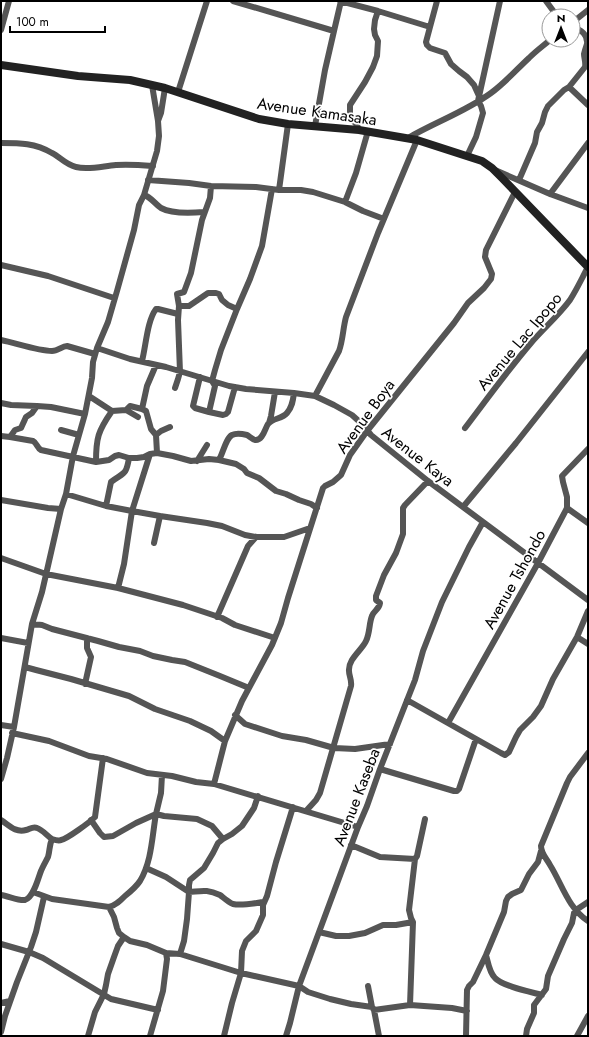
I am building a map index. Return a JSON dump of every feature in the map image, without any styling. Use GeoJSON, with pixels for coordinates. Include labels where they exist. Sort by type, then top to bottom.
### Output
{"type":"FeatureCollection","features":[{"type":"Feature","properties":{"kind":"street"},"geometry":{"type":"LineString","coordinates":[[1,30],[9,1]]}},
{"type":"Feature","properties":{"kind":"street"},"geometry":{"type":"LineString","coordinates":[[178,92],[207,1]]}},
{"type":"Feature","properties":{"kind":"street"},"geometry":{"type":"LineString","coordinates":[[234,1],[334,31]]}},
{"type":"Feature","properties":{"kind":"street"},"geometry":{"type":"LineString","coordinates":[[315,126],[340,1],[430,27]]}},
{"type":"Feature","properties":{"kind":"street"},"geometry":{"type":"LineString","coordinates":[[437,1],[426,42],[427,45],[430,48],[445,53],[451,64],[467,77],[474,86],[482,106],[483,113],[476,137],[467,156]]}},
{"type":"Feature","properties":{"kind":"street"},"geometry":{"type":"LineString","coordinates":[[479,99],[500,1]]}},
{"type":"Feature","properties":{"kind":"street"},"geometry":{"type":"LineString","coordinates":[[359,130],[357,125],[350,117],[350,105],[368,77],[377,56],[378,41],[374,28],[378,11]]}},
{"type":"Feature","properties":{"kind":"street"},"geometry":{"type":"LineString","coordinates":[[519,180],[548,106],[569,87],[585,67],[586,63],[584,56],[587,41],[583,32],[581,31]]}},
{"type":"Feature","properties":{"kind":"street"},"geometry":{"type":"LineString","coordinates":[[408,138],[458,113],[491,93],[541,48]]}},
{"type":"Feature","properties":{"kind":"street","name":"Avenue Kamasaka"},"geometry":{"type":"LineString","coordinates":[[1,65],[78,76],[130,80],[165,88],[259,119],[288,124],[368,131],[408,138],[482,161],[492,168],[588,267]]}},
{"type":"Feature","properties":{"kind":"street"},"geometry":{"type":"LineString","coordinates":[[1,779],[14,727],[32,624],[46,574],[61,508],[66,494],[73,456],[89,396],[93,362],[108,322],[139,205],[144,195],[159,143],[159,129],[152,85]]}},
{"type":"Feature","properties":{"kind":"street"},"geometry":{"type":"LineString","coordinates":[[569,87],[588,105]]}},
{"type":"Feature","properties":{"kind":"street"},"geometry":{"type":"LineString","coordinates":[[158,121],[162,113],[165,88]]}},
{"type":"Feature","properties":{"kind":"street"},"geometry":{"type":"LineString","coordinates":[[235,387],[228,412],[226,414],[223,415],[209,412],[193,406],[206,379],[214,370],[262,246],[276,189],[288,124]]}},
{"type":"Feature","properties":{"kind":"street"},"geometry":{"type":"LineString","coordinates":[[344,202],[356,173],[368,131]]}},
{"type":"Feature","properties":{"kind":"street"},"geometry":{"type":"LineString","coordinates":[[315,396],[339,351],[346,317],[384,219],[417,140]]}},
{"type":"Feature","properties":{"kind":"street"},"geometry":{"type":"LineString","coordinates":[[1,142],[36,145],[53,153],[62,161],[74,167],[90,168],[130,164],[153,166]]}},
{"type":"Feature","properties":{"kind":"street"},"geometry":{"type":"LineString","coordinates":[[550,194],[588,143]]}},
{"type":"Feature","properties":{"kind":"street"},"geometry":{"type":"LineString","coordinates":[[492,168],[550,194],[588,208]]}},
{"type":"Feature","properties":{"kind":"street"},"geometry":{"type":"LineString","coordinates":[[148,180],[211,186],[301,190],[313,192],[344,202],[384,219]]}},
{"type":"Feature","properties":{"kind":"street"},"geometry":{"type":"LineString","coordinates":[[175,388],[180,372],[178,294],[184,292],[190,273],[204,212],[210,198],[211,186]]}},
{"type":"Feature","properties":{"kind":"street","name":"Avenue Boya"},"geometry":{"type":"LineString","coordinates":[[214,784],[225,741],[235,716],[275,638],[281,623],[324,487],[341,475],[350,455],[367,431],[454,323],[468,302],[484,288],[491,279],[492,274],[485,257],[486,250],[515,192]]}},
{"type":"Feature","properties":{"kind":"street"},"geometry":{"type":"LineString","coordinates":[[144,195],[151,198],[161,208],[166,210],[192,213],[204,212]]}},
{"type":"Feature","properties":{"kind":"street"},"geometry":{"type":"LineString","coordinates":[[1,265],[48,276],[114,298]]}},
{"type":"Feature","properties":{"kind":"street","name":"Avenue Lac Ipopo"},"geometry":{"type":"LineString","coordinates":[[465,428],[532,342],[569,301],[588,267]]}},
{"type":"Feature","properties":{"kind":"street"},"geometry":{"type":"LineString","coordinates":[[179,306],[189,306],[208,293],[216,293],[219,294],[222,300],[228,305],[237,309]]}},
{"type":"Feature","properties":{"kind":"street"},"geometry":{"type":"LineString","coordinates":[[142,361],[154,311],[158,309],[178,314]]}},
{"type":"Feature","properties":{"kind":"street","name":"Avenue Kaya"},"geometry":{"type":"LineString","coordinates":[[1,340],[51,351],[60,350],[64,346],[96,351],[142,361],[235,387],[315,396],[352,415],[362,424],[371,436],[428,481],[588,600]]}},
{"type":"Feature","properties":{"kind":"street"},"geometry":{"type":"LineString","coordinates":[[463,507],[588,352]]}},
{"type":"Feature","properties":{"kind":"street"},"geometry":{"type":"LineString","coordinates":[[142,409],[147,386],[156,365]]}},
{"type":"Feature","properties":{"kind":"street"},"geometry":{"type":"LineString","coordinates":[[206,379],[215,386],[209,412]]}},
{"type":"Feature","properties":{"kind":"street"},"geometry":{"type":"LineString","coordinates":[[219,460],[228,438],[232,435],[246,435],[255,440],[261,437],[271,416],[275,392]]}},
{"type":"Feature","properties":{"kind":"street"},"geometry":{"type":"LineString","coordinates":[[268,424],[273,420],[287,414],[292,406],[294,393]]}},
{"type":"Feature","properties":{"kind":"street"},"geometry":{"type":"LineString","coordinates":[[89,396],[112,411],[126,410],[138,417]]}},
{"type":"Feature","properties":{"kind":"street"},"geometry":{"type":"LineString","coordinates":[[1,403],[51,407],[85,414]]}},
{"type":"Feature","properties":{"kind":"street"},"geometry":{"type":"LineString","coordinates":[[10,437],[15,430],[22,428],[26,417],[32,413],[37,406]]}},
{"type":"Feature","properties":{"kind":"street"},"geometry":{"type":"LineString","coordinates":[[126,410],[130,406],[146,411],[151,429],[156,435],[157,453]]}},
{"type":"Feature","properties":{"kind":"street"},"geometry":{"type":"LineString","coordinates":[[96,462],[98,435],[105,420],[112,411]]}},
{"type":"Feature","properties":{"kind":"street"},"geometry":{"type":"LineString","coordinates":[[156,435],[160,431],[170,427]]}},
{"type":"Feature","properties":{"kind":"street"},"geometry":{"type":"LineString","coordinates":[[61,430],[79,435]]}},
{"type":"Feature","properties":{"kind":"street"},"geometry":{"type":"LineString","coordinates":[[1,436],[33,440],[41,450],[96,462],[109,460],[119,455],[128,458],[144,457],[157,453],[192,461],[209,459],[219,460],[236,464],[276,491],[311,504],[317,508]]}},
{"type":"Feature","properties":{"kind":"street"},"geometry":{"type":"LineString","coordinates":[[197,461],[207,445]]}},
{"type":"Feature","properties":{"kind":"street"},"geometry":{"type":"LineString","coordinates":[[588,449],[562,476],[567,497],[567,508],[588,523]]}},
{"type":"Feature","properties":{"kind":"street"},"geometry":{"type":"LineString","coordinates":[[118,588],[124,564],[132,511],[150,454]]}},
{"type":"Feature","properties":{"kind":"street"},"geometry":{"type":"LineString","coordinates":[[106,506],[111,482],[124,474],[126,471],[128,458]]}},
{"type":"Feature","properties":{"kind":"street"},"geometry":{"type":"LineString","coordinates":[[306,811],[320,793],[334,748],[352,686],[352,680],[348,672],[349,666],[367,640],[371,617],[380,606],[380,603],[376,600],[376,596],[384,574],[396,553],[403,534],[403,508],[405,504],[428,481]]}},
{"type":"Feature","properties":{"kind":"street"},"geometry":{"type":"LineString","coordinates":[[66,494],[106,506],[222,526],[245,535],[256,537],[284,537],[310,528]]}},
{"type":"Feature","properties":{"kind":"street"},"geometry":{"type":"LineString","coordinates":[[1,500],[48,508],[61,508]]}},
{"type":"Feature","properties":{"kind":"street","name":"Avenue Tshondo"},"geometry":{"type":"LineString","coordinates":[[448,723],[538,563],[567,508]]}},
{"type":"Feature","properties":{"kind":"street"},"geometry":{"type":"LineString","coordinates":[[154,543],[160,516]]}},
{"type":"Feature","properties":{"kind":"street","name":"Avenue Kaseba"},"geometry":{"type":"LineString","coordinates":[[286,1036],[299,986],[415,680],[423,651],[442,602],[483,522]]}},
{"type":"Feature","properties":{"kind":"street"},"geometry":{"type":"LineString","coordinates":[[217,617],[248,546],[256,537]]}},
{"type":"Feature","properties":{"kind":"street"},"geometry":{"type":"LineString","coordinates":[[1,558],[46,574],[118,588],[183,605],[235,625],[275,638]]}},
{"type":"Feature","properties":{"kind":"street"},"geometry":{"type":"LineString","coordinates":[[407,700],[505,755],[509,752],[520,730],[533,717],[541,706],[552,679],[577,637],[588,611]]}},
{"type":"Feature","properties":{"kind":"street"},"geometry":{"type":"LineString","coordinates":[[32,624],[42,625],[58,631],[140,651],[153,656],[184,662],[249,688]]}},
{"type":"Feature","properties":{"kind":"street"},"geometry":{"type":"LineString","coordinates":[[577,637],[588,644]]}},
{"type":"Feature","properties":{"kind":"street"},"geometry":{"type":"LineString","coordinates":[[1,638],[28,643]]}},
{"type":"Feature","properties":{"kind":"street"},"geometry":{"type":"LineString","coordinates":[[85,684],[91,657],[87,648],[87,638]]}},
{"type":"Feature","properties":{"kind":"street"},"geometry":{"type":"LineString","coordinates":[[25,667],[129,696],[155,710],[190,721],[211,731],[225,741]]}},
{"type":"Feature","properties":{"kind":"street"},"geometry":{"type":"LineString","coordinates":[[235,716],[245,724],[275,734],[306,740],[334,748],[355,749],[390,744]]}},
{"type":"Feature","properties":{"kind":"street"},"geometry":{"type":"LineString","coordinates":[[1,725],[14,727]]}},
{"type":"Feature","properties":{"kind":"street"},"geometry":{"type":"LineString","coordinates":[[12,734],[49,741],[90,756],[107,759],[147,773],[214,784],[358,827]]}},
{"type":"Feature","properties":{"kind":"street"},"geometry":{"type":"LineString","coordinates":[[380,769],[410,779],[457,791],[476,739]]}},
{"type":"Feature","properties":{"kind":"street"},"geometry":{"type":"LineString","coordinates":[[466,1036],[467,990],[473,982],[486,955],[504,912],[508,897],[521,890],[529,874],[538,862],[541,846],[570,776],[588,753]]}},
{"type":"Feature","properties":{"kind":"street"},"geometry":{"type":"LineString","coordinates":[[1,820],[16,830],[21,831],[36,827],[52,839],[60,841],[91,820],[95,815],[103,758]]}},
{"type":"Feature","properties":{"kind":"street"},"geometry":{"type":"LineString","coordinates":[[33,892],[44,897],[109,907],[115,905],[130,892],[140,881],[146,868],[161,793],[162,775]]}},
{"type":"Feature","properties":{"kind":"street"},"geometry":{"type":"LineString","coordinates":[[180,954],[184,941],[187,919],[190,880],[204,868],[218,843],[242,826],[254,808],[258,796]]}},
{"type":"Feature","properties":{"kind":"street"},"geometry":{"type":"LineString","coordinates":[[224,1036],[241,973],[242,951],[246,941],[256,931],[263,915],[264,902],[293,807]]}},
{"type":"Feature","properties":{"kind":"street"},"geometry":{"type":"LineString","coordinates":[[91,820],[104,837],[113,836],[156,814],[197,819],[212,826],[223,839]]}},
{"type":"Feature","properties":{"kind":"street"},"geometry":{"type":"LineString","coordinates":[[410,1005],[413,922],[410,918],[409,910],[415,859],[417,856],[425,819]]}},
{"type":"Feature","properties":{"kind":"street"},"geometry":{"type":"LineString","coordinates":[[1,895],[20,900],[29,898],[48,856],[52,839]]}},
{"type":"Feature","properties":{"kind":"street"},"geometry":{"type":"LineString","coordinates":[[351,846],[380,858],[415,859]]}},
{"type":"Feature","properties":{"kind":"street"},"geometry":{"type":"LineString","coordinates":[[541,851],[551,865],[567,898],[576,910],[588,921]]}},
{"type":"Feature","properties":{"kind":"street"},"geometry":{"type":"LineString","coordinates":[[146,868],[166,877],[189,892],[205,890],[232,903],[240,904],[264,902]]}},
{"type":"Feature","properties":{"kind":"street"},"geometry":{"type":"LineString","coordinates":[[1,1032],[10,1001],[30,952],[44,897]]}},
{"type":"Feature","properties":{"kind":"street"},"geometry":{"type":"LineString","coordinates":[[526,1036],[527,1029],[534,1013],[534,1005],[546,989],[548,976],[572,923],[573,916],[576,910],[588,902]]}},
{"type":"Feature","properties":{"kind":"street"},"geometry":{"type":"LineString","coordinates":[[109,907],[119,933],[130,941],[166,953],[180,954],[241,973],[299,986],[313,994],[373,1009],[410,1005],[452,1008],[467,1011]]}},
{"type":"Feature","properties":{"kind":"street"},"geometry":{"type":"LineString","coordinates":[[319,932],[336,936],[349,936],[365,933],[384,925],[396,925],[413,922]]}},
{"type":"Feature","properties":{"kind":"street"},"geometry":{"type":"LineString","coordinates":[[88,1036],[104,994],[108,974],[118,946],[124,937]]}},
{"type":"Feature","properties":{"kind":"street"},"geometry":{"type":"LineString","coordinates":[[1,944],[30,952],[43,958],[111,999],[158,1010]]}},
{"type":"Feature","properties":{"kind":"street"},"geometry":{"type":"LineString","coordinates":[[150,1036],[164,985],[167,959],[166,953]]}},
{"type":"Feature","properties":{"kind":"street"},"geometry":{"type":"LineString","coordinates":[[486,955],[494,978],[514,987],[542,995]]}},
{"type":"Feature","properties":{"kind":"street"},"geometry":{"type":"LineString","coordinates":[[368,986],[379,1036]]}},
{"type":"Feature","properties":{"kind":"street"},"geometry":{"type":"LineString","coordinates":[[1,1003],[10,1001]]}},
{"type":"Feature","properties":{"kind":"street"},"geometry":{"type":"LineString","coordinates":[[577,1036],[588,1016]]}}]}
